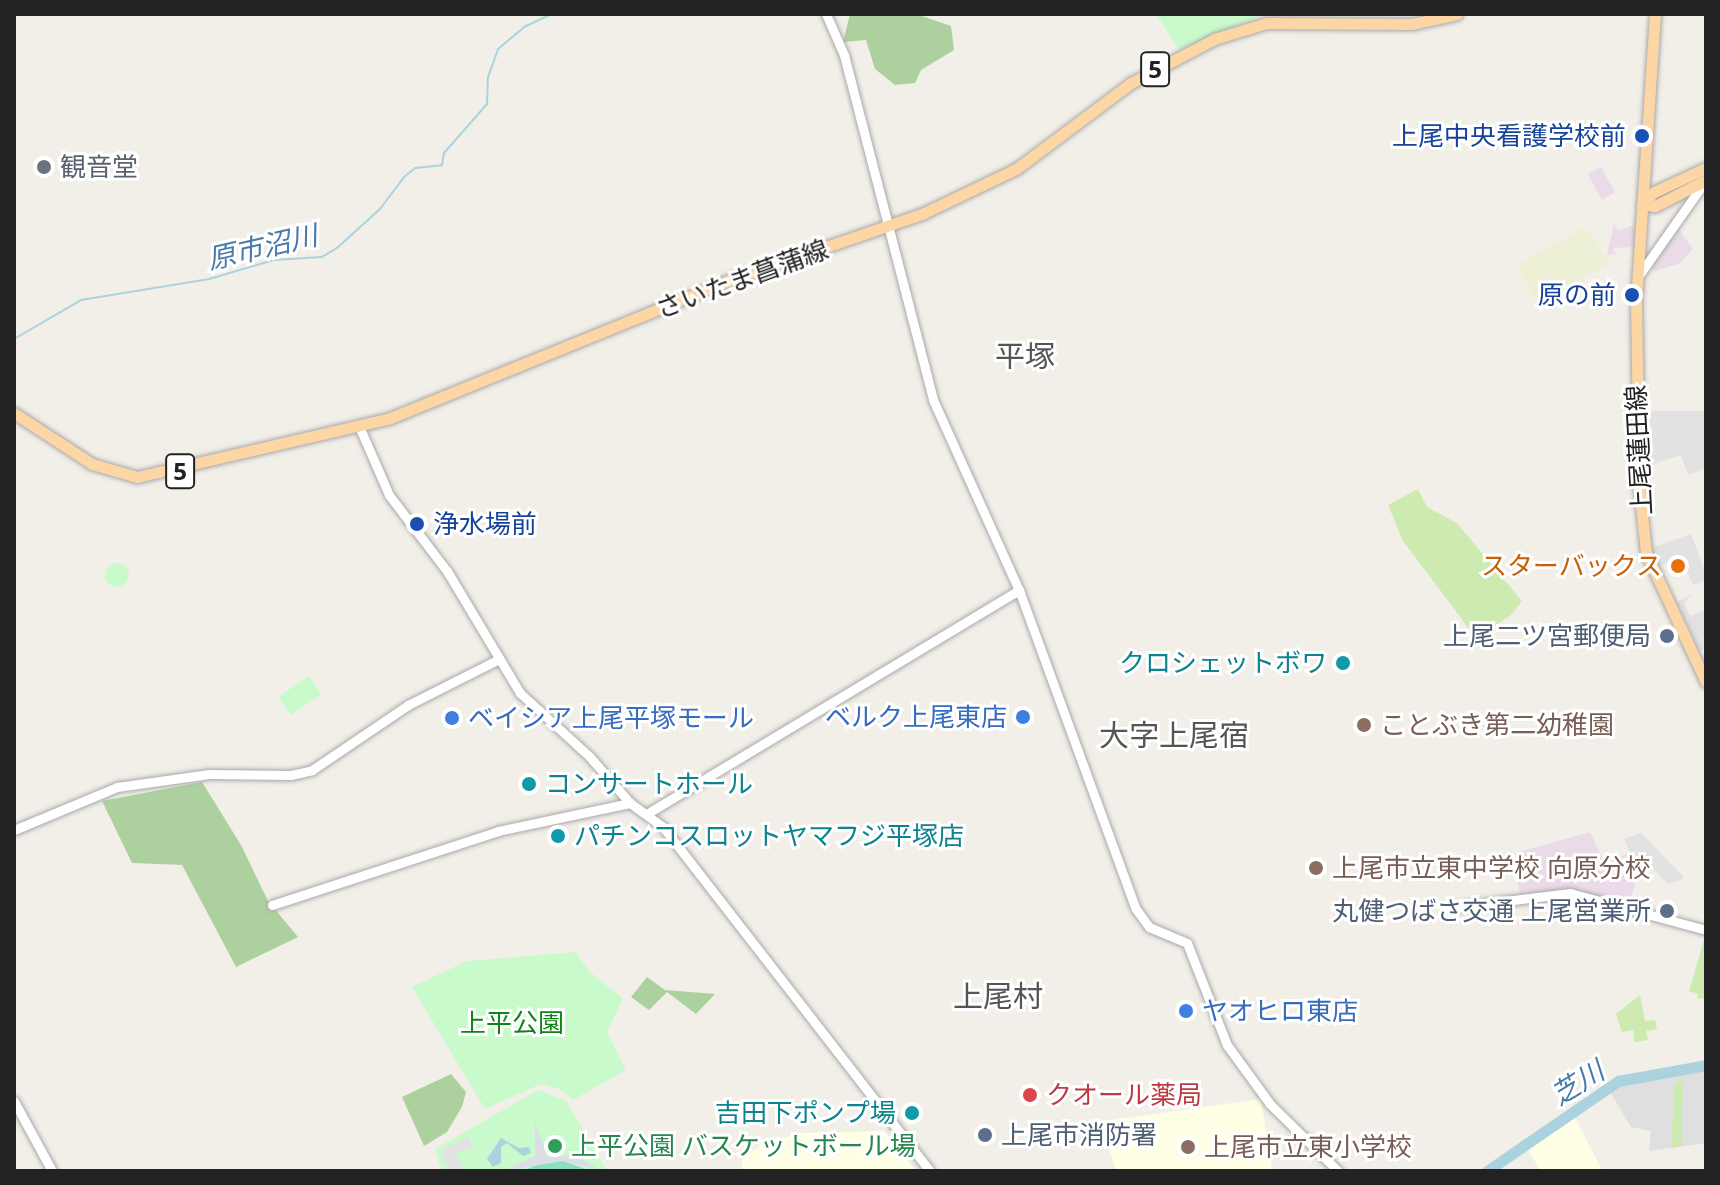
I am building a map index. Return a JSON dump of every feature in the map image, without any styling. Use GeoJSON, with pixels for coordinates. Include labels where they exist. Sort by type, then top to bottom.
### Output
{"type":"FeatureCollection","features":[{"type":"Feature","properties":{"kind":"main road","name":"さいたま菖蒲線"},"geometry":{"type":"LineString","coordinates":[[14,413],[92,464],[137,477],[359,426],[446,398],[727,281],[888,227],[1016,169],[1131,83],[1214,39],[1267,23],[1412,24],[1457,14]]}},
{"type":"Feature","properties":{"kind":"main road"},"geometry":{"type":"LineString","coordinates":[[1642,204],[1655,14]]}},
{"type":"Feature","properties":{"kind":"main road"},"geometry":{"type":"LineString","coordinates":[[1642,204],[1654,192],[1706,168]]}},
{"type":"Feature","properties":{"kind":"main road"},"geometry":{"type":"LineString","coordinates":[[1642,204],[1655,206],[1706,180]]}},
{"type":"Feature","properties":{"kind":"main road","name":"上尾蓮田線"},"geometry":{"type":"LineString","coordinates":[[1642,204],[1637,278],[1636,436],[1644,544],[1706,682]]}},
{"type":"Feature","properties":{"kind":"street"},"geometry":{"type":"LineString","coordinates":[[826,14],[844,55],[934,402],[1019,590],[1139,916],[1149,927],[1189,946],[1227,1045],[1270,1104],[1338,1171]]}},
{"type":"Feature","properties":{"kind":"street"},"geometry":{"type":"LineString","coordinates":[[1637,278],[1706,180]]}},
{"type":"Feature","properties":{"kind":"street"},"geometry":{"type":"LineString","coordinates":[[359,426],[389,495],[431,548],[526,701],[589,756],[630,803],[648,813],[930,1171]]}},
{"type":"Feature","properties":{"kind":"street"},"geometry":{"type":"LineString","coordinates":[[648,813],[1019,590]]}},
{"type":"Feature","properties":{"kind":"street"},"geometry":{"type":"LineString","coordinates":[[14,830],[117,787],[209,774],[291,775],[312,770],[408,705],[499,659]]}},
{"type":"Feature","properties":{"kind":"street"},"geometry":{"type":"LineString","coordinates":[[272,905],[513,827],[630,803]]}},
{"type":"Feature","properties":{"kind":"street"},"geometry":{"type":"LineString","coordinates":[[1456,907],[1570,893],[1706,930]]}},
{"type":"Feature","properties":{"kind":"street"},"geometry":{"type":"LineString","coordinates":[[14,1101],[52,1171]]}},
{"type":"Feature","properties":{"kind":"shaded area"},"geometry":{"type":"Polygon","coordinates":[[[1601,167],[1615,192],[1602,200],[1588,174],[1601,167]]]}},
{"type":"Feature","properties":{"kind":"shaded area"},"geometry":{"type":"Polygon","coordinates":[[[1614,224],[1618,231],[1633,225],[1636,230],[1635,247],[1613,248],[1618,261],[1614,254],[1607,255],[1614,224]]]}},
{"type":"Feature","properties":{"kind":"shaded area"},"geometry":{"type":"Polygon","coordinates":[[[1585,227],[1611,264],[1535,301],[1517,264],[1585,227]]]}},
{"type":"Feature","properties":{"kind":"shaded area"},"geometry":{"type":"Polygon","coordinates":[[[1678,228],[1693,249],[1679,264],[1654,271],[1651,268],[1678,228]]]}},
{"type":"Feature","properties":{"kind":"shaded area"},"geometry":{"type":"Polygon","coordinates":[[[1643,411],[1706,411],[1706,468],[1688,475],[1681,455],[1657,463],[1650,468],[1651,493],[1643,495],[1643,411]]]}},
{"type":"Feature","properties":{"kind":"shaded area"},"geometry":{"type":"Polygon","coordinates":[[[1691,534],[1706,574],[1706,580],[1693,585],[1680,556],[1660,566],[1651,548],[1691,534]]]}},
{"type":"Feature","properties":{"kind":"shaded area"},"geometry":{"type":"Polygon","coordinates":[[[1693,594],[1684,603],[1690,616],[1704,610],[1706,615],[1706,648],[1700,651],[1677,602],[1693,594]]]}},
{"type":"Feature","properties":{"kind":"shaded area"},"geometry":{"type":"Polygon","coordinates":[[[1590,832],[1611,877],[1629,869],[1637,877],[1629,905],[1568,890],[1520,894],[1512,854],[1590,832]]]}},
{"type":"Feature","properties":{"kind":"shaded area"},"geometry":{"type":"Polygon","coordinates":[[[1641,833],[1683,876],[1682,880],[1668,884],[1645,861],[1611,877],[1605,865],[1630,852],[1624,839],[1641,833]]]}},
{"type":"Feature","properties":{"kind":"shaded area"},"geometry":{"type":"Polygon","coordinates":[[[1706,1071],[1706,1143],[1649,1151],[1651,1131],[1631,1127],[1610,1092],[1626,1084],[1706,1071]]]}},
{"type":"Feature","properties":{"kind":"shaded area","name":"上尾市立東小学校"},"geometry":{"type":"Polygon","coordinates":[[[1261,1099],[1272,1171],[1117,1171],[1098,1122],[1261,1099]]]}},
{"type":"Feature","properties":{"kind":"shaded area"},"geometry":{"type":"Polygon","coordinates":[[[1575,1118],[1602,1170],[1541,1171],[1528,1150],[1575,1118]]]}},
{"type":"Feature","properties":{"kind":"shaded area"},"geometry":{"type":"Polygon","coordinates":[[[535,1121],[547,1157],[574,1155],[602,1171],[563,1161],[503,1171],[535,1156],[535,1121]]]}},
{"type":"Feature","properties":{"kind":"shaded area"},"geometry":{"type":"Polygon","coordinates":[[[884,1131],[916,1171],[743,1171],[742,1160],[762,1144],[801,1133],[884,1131]]]}},
{"type":"Feature","properties":{"kind":"shaded area"},"geometry":{"type":"Polygon","coordinates":[[[468,1137],[473,1148],[452,1154],[456,1154],[464,1171],[449,1171],[440,1151],[468,1137]]]}},
{"type":"Feature","properties":{"kind":"green space"},"geometry":{"type":"Polygon","coordinates":[[[850,14],[916,14],[951,26],[954,50],[921,70],[915,83],[895,85],[875,69],[866,40],[843,42],[850,14]]]}},
{"type":"Feature","properties":{"kind":"green space"},"geometry":{"type":"Polygon","coordinates":[[[1156,14],[1259,14],[1260,16],[1179,50],[1156,14]]]}},
{"type":"Feature","properties":{"kind":"green space"},"geometry":{"type":"Polygon","coordinates":[[[1418,489],[1427,507],[1457,523],[1522,601],[1510,616],[1476,638],[1403,541],[1388,505],[1418,489]]]}},
{"type":"Feature","properties":{"kind":"green space"},"geometry":{"type":"Polygon","coordinates":[[[117,563],[125,567],[129,575],[125,583],[117,587],[109,583],[105,575],[109,567],[117,563]]]}},
{"type":"Feature","properties":{"kind":"green space"},"geometry":{"type":"Polygon","coordinates":[[[309,676],[321,694],[291,715],[278,697],[309,676]]]}},
{"type":"Feature","properties":{"kind":"green space"},"geometry":{"type":"Polygon","coordinates":[[[202,782],[241,845],[268,901],[298,937],[236,967],[182,865],[132,863],[102,801],[202,782]]]}},
{"type":"Feature","properties":{"kind":"green space"},"geometry":{"type":"Polygon","coordinates":[[[1706,933],[1706,998],[1697,999],[1698,994],[1689,991],[1706,933]]]}},
{"type":"Feature","properties":{"kind":"green space","name":"上平公園"},"geometry":{"type":"Polygon","coordinates":[[[576,952],[589,971],[623,999],[607,1032],[626,1070],[573,1100],[559,1089],[541,1084],[485,1109],[412,987],[467,961],[576,952]]]}},
{"type":"Feature","properties":{"kind":"green space"},"geometry":{"type":"Polygon","coordinates":[[[647,977],[665,990],[715,994],[696,1014],[667,992],[649,1010],[631,997],[647,977]]]}},
{"type":"Feature","properties":{"kind":"green space"},"geometry":{"type":"Polygon","coordinates":[[[1640,995],[1645,1021],[1655,1020],[1657,1029],[1646,1031],[1648,1040],[1634,1042],[1633,1030],[1622,1032],[1616,1014],[1640,995]]]}},
{"type":"Feature","properties":{"kind":"green space"},"geometry":{"type":"Polygon","coordinates":[[[451,1074],[466,1092],[462,1107],[447,1132],[424,1146],[402,1097],[451,1074]]]}},
{"type":"Feature","properties":{"kind":"green space"},"geometry":{"type":"Polygon","coordinates":[[[1683,1081],[1681,1146],[1671,1148],[1675,1082],[1683,1081]]]}},
{"type":"Feature","properties":{"kind":"green space","name":"上平公園"},"geometry":{"type":"Polygon","coordinates":[[[538,1090],[566,1101],[607,1171],[442,1171],[435,1149],[538,1090]]]}},
{"type":"Feature","properties":{"kind":"green space"},"geometry":{"type":"Polygon","coordinates":[[[563,1161],[591,1171],[523,1171],[543,1162],[563,1161]]]}},
{"type":"Feature","properties":{"kind":"water"},"geometry":{"type":"Polygon","coordinates":[[[501,1138],[519,1148],[529,1147],[531,1153],[523,1156],[507,1143],[501,1147],[501,1163],[493,1167],[487,1159],[501,1138]]]}},
{"type":"Feature","properties":{"kind":"waterway","name":"原市沼川"},"geometry":{"type":"LineString","coordinates":[[14,339],[81,300],[209,279],[274,260],[322,257],[337,248],[380,209],[404,177],[415,168],[442,165],[444,153],[487,104],[488,77],[498,49],[524,27],[552,14]]}},
{"type":"Feature","properties":{"kind":"waterway","name":"芝川"},"geometry":{"type":"LineString","coordinates":[[1487,1171],[1618,1081],[1706,1065]]}},
{"type":"Feature","properties":{"kind":"place","name":"上尾中央看護学校前"},"geometry":{"type":"Point","coordinates":[1642,136]}},
{"type":"Feature","properties":{"kind":"place","name":"観音堂"},"geometry":{"type":"Point","coordinates":[44,167]}},
{"type":"Feature","properties":{"kind":"place","name":"原の前"},"geometry":{"type":"Point","coordinates":[1632,295]}},
{"type":"Feature","properties":{"kind":"place","name":"浄水場前"},"geometry":{"type":"Point","coordinates":[417,524]}},
{"type":"Feature","properties":{"kind":"place","name":"スターバックス"},"geometry":{"type":"Point","coordinates":[1678,566]}},
{"type":"Feature","properties":{"kind":"place","name":"上尾二ツ宮郵便局"},"geometry":{"type":"Point","coordinates":[1667,636]}},
{"type":"Feature","properties":{"kind":"place","name":"クロシェットボワ"},"geometry":{"type":"Point","coordinates":[1343,663]}},
{"type":"Feature","properties":{"kind":"place","name":"ベルク上尾東店"},"geometry":{"type":"Point","coordinates":[1023,717]}},
{"type":"Feature","properties":{"kind":"place","name":"ベイシア上尾平塚モール"},"geometry":{"type":"Point","coordinates":[452,718]}},
{"type":"Feature","properties":{"kind":"place","name":"ことぶき第二幼稚園"},"geometry":{"type":"Point","coordinates":[1364,725]}},
{"type":"Feature","properties":{"kind":"place","name":"コンサートホール"},"geometry":{"type":"Point","coordinates":[529,784]}},
{"type":"Feature","properties":{"kind":"place","name":"パチンコスロットヤマフジ平塚店"},"geometry":{"type":"Point","coordinates":[558,836]}},
{"type":"Feature","properties":{"kind":"place","name":"上尾市立東中学校 向原分校"},"geometry":{"type":"Point","coordinates":[1316,868]}},
{"type":"Feature","properties":{"kind":"place","name":"丸健つばさ交通 上尾営業所"},"geometry":{"type":"Point","coordinates":[1667,911]}},
{"type":"Feature","properties":{"kind":"place","name":"ヤオヒロ東店"},"geometry":{"type":"Point","coordinates":[1186,1011]}},
{"type":"Feature","properties":{"kind":"place","name":"クオール薬局"},"geometry":{"type":"Point","coordinates":[1030,1095]}},
{"type":"Feature","properties":{"kind":"place","name":"吉田下ポンプ場"},"geometry":{"type":"Point","coordinates":[912,1113]}},
{"type":"Feature","properties":{"kind":"place","name":"上尾市消防署"},"geometry":{"type":"Point","coordinates":[985,1135]}},
{"type":"Feature","properties":{"kind":"place","name":"上平公園 バスケットボール場"},"geometry":{"type":"Point","coordinates":[555,1146]}},
{"type":"Feature","properties":{"kind":"place","name":"上尾市立東小学校"},"geometry":{"type":"Point","coordinates":[1188,1147]}},
{"type":"Feature","properties":{"kind":"district","name":"平塚"},"geometry":{"type":"Point","coordinates":[1025,356]}},
{"type":"Feature","properties":{"kind":"district","name":"大字上尾宿"},"geometry":{"type":"Point","coordinates":[1174,735]}},
{"type":"Feature","properties":{"kind":"district","name":"上尾村"},"geometry":{"type":"Point","coordinates":[998,996]}}]}
